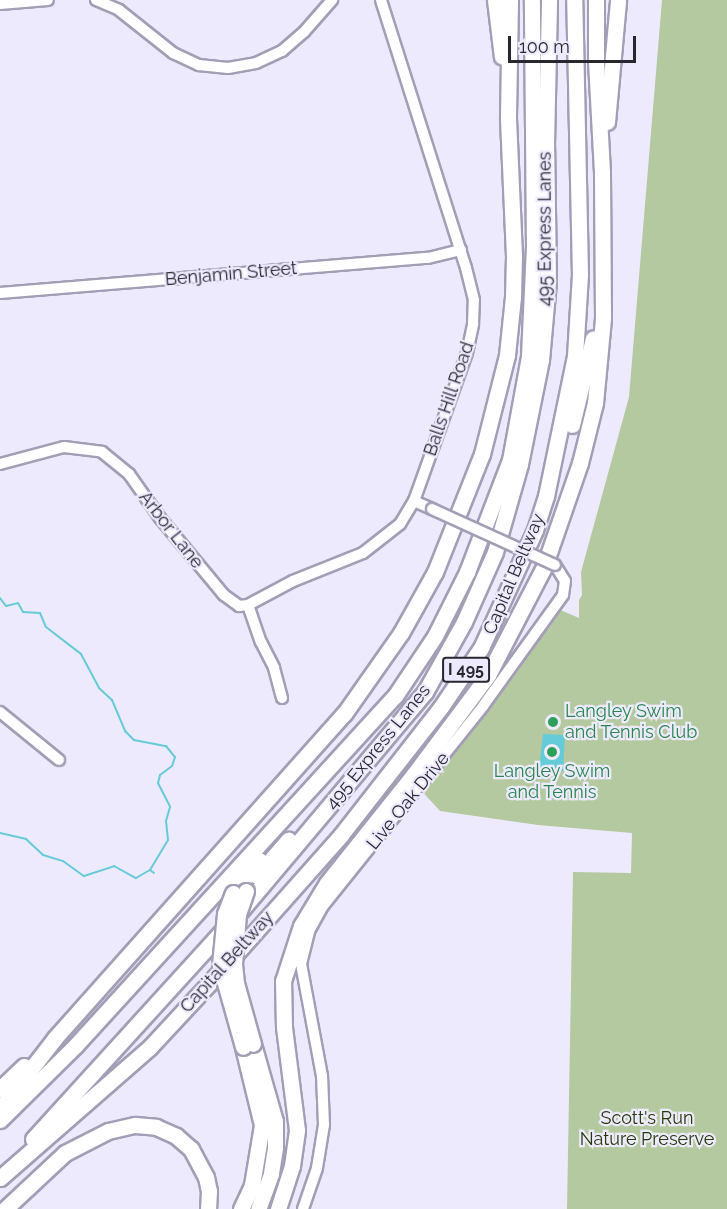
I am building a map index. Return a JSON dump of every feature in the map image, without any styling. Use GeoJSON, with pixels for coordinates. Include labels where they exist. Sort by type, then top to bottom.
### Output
{"type":"FeatureCollection","features":[{"type":"Feature","properties":{"kind":"highway"},"geometry":{"type":"LineString","coordinates":[[495,0],[508,116]]}},
{"type":"Feature","properties":{"kind":"highway"},"geometry":{"type":"LineString","coordinates":[[0,1110],[55,1038],[344,714],[402,633],[435,572],[482,454],[507,354],[514,256],[508,116],[510,0]]}},
{"type":"Feature","properties":{"kind":"highway","name":"495 Express Lanes"},"geometry":{"type":"LineString","coordinates":[[0,1120],[75,1046],[394,696],[435,636],[467,572],[510,460],[529,356],[533,302],[532,0]]}},
{"type":"Feature","properties":{"kind":"highway","name":"495 Express Lanes"},"geometry":{"type":"LineString","coordinates":[[0,1176],[238,914],[426,692],[464,622],[495,552],[520,465],[541,360],[548,281],[546,145],[549,0]]}},
{"type":"Feature","properties":{"kind":"highway","name":"Capital Beltway"},"geometry":{"type":"LineString","coordinates":[[0,1176],[150,1047],[341,835],[441,707],[481,648],[514,582],[546,495],[574,366],[579,312],[574,0]]}},
{"type":"Feature","properties":{"kind":"highway"},"geometry":{"type":"LineString","coordinates":[[278,1209],[292,1166],[297,1130],[284,1027],[283,981],[290,953],[301,926],[327,883],[414,774],[488,675],[544,567],[580,463],[595,403],[603,318],[602,172],[596,60],[596,0]]}},
{"type":"Feature","properties":{"kind":"highway"},"geometry":{"type":"LineString","coordinates":[[602,172],[618,0]]}},
{"type":"Feature","properties":{"kind":"highway"},"geometry":{"type":"LineString","coordinates":[[546,495],[568,438],[592,348],[602,242]]}},
{"type":"Feature","properties":{"kind":"highway"},"geometry":{"type":"LineString","coordinates":[[241,1209],[252,1185],[262,1125],[234,964],[239,892],[426,692]]}},
{"type":"Feature","properties":{"kind":"highway"},"geometry":{"type":"LineString","coordinates":[[258,1209],[271,1174],[275,1148],[275,1121],[220,965],[225,914],[263,854],[346,762],[394,696]]}},
{"type":"Feature","properties":{"kind":"highway"},"geometry":{"type":"LineString","coordinates":[[0,1089],[55,1038]]}},
{"type":"Feature","properties":{"kind":"highway"},"geometry":{"type":"LineString","coordinates":[[5,1209],[65,1153],[108,1131],[135,1125],[166,1131],[191,1149],[207,1177],[208,1209]]}},
{"type":"Feature","properties":{"kind":"street"},"geometry":{"type":"LineString","coordinates":[[0,4],[48,0]]}},
{"type":"Feature","properties":{"kind":"street"},"geometry":{"type":"LineString","coordinates":[[96,0],[119,10],[173,53],[199,64],[228,68],[256,63],[282,51],[304,32],[332,0]]}},
{"type":"Feature","properties":{"kind":"street","name":"Balls Hill Road"},"geometry":{"type":"LineString","coordinates":[[248,605],[297,579],[363,554],[391,534],[406,517],[414,501],[472,333],[474,300],[461,250],[381,0]]}},
{"type":"Feature","properties":{"kind":"street","name":"Benjamin Street"},"geometry":{"type":"LineString","coordinates":[[0,293],[428,258],[461,250]]}},
{"type":"Feature","properties":{"kind":"street","name":"Arbor Lane"},"geometry":{"type":"LineString","coordinates":[[0,464],[64,447],[102,452],[129,474],[160,518],[224,595],[239,606],[248,605]]}},
{"type":"Feature","properties":{"kind":"street","name":"Live Oak Drive"},"geometry":{"type":"LineString","coordinates":[[303,1209],[317,1168],[324,1125],[322,1076],[301,964],[309,931],[323,906],[410,801],[483,706],[563,595],[565,581],[555,565],[414,501]]}},
{"type":"Feature","properties":{"kind":"street"},"geometry":{"type":"LineString","coordinates":[[248,605],[261,642],[274,668],[282,698]]}},
{"type":"Feature","properties":{"kind":"street"},"geometry":{"type":"LineString","coordinates":[[0,712],[59,760]]}},
{"type":"Feature","properties":{"kind":"green space","name":"Scott's Run Nature Preserve"},"geometry":{"type":"Polygon","coordinates":[[[662,0],[727,0],[727,1209],[567,1209],[573,872],[631,873],[632,833],[538,825],[440,811],[420,789],[558,609],[579,618],[579,600],[582,595],[581,572],[629,397],[662,0]]]}},
{"type":"Feature","properties":{"kind":"water","name":"Langley Swim and Tennis"},"geometry":{"type":"Polygon","coordinates":[[[543,734],[565,735],[563,771],[539,769],[543,734]]]}},
{"type":"Feature","properties":{"kind":"waterway"},"geometry":{"type":"LineString","coordinates":[[0,598],[6,606],[18,603],[23,612],[40,613],[46,627],[81,654],[99,688],[112,700],[125,731],[134,740],[166,746],[175,757],[172,766],[160,775],[158,783],[170,807],[166,821],[168,840],[150,870],[154,873]]}},
{"type":"Feature","properties":{"kind":"waterway"},"geometry":{"type":"LineString","coordinates":[[0,833],[26,839],[43,855],[63,861],[84,876],[114,866],[136,878],[150,870]]}},
{"type":"Feature","properties":{"kind":"place","name":"Langley Swim and Tennis Club"},"geometry":{"type":"Point","coordinates":[553,722]}},
{"type":"Feature","properties":{"kind":"place","name":"Langley Swim and Tennis"},"geometry":{"type":"Point","coordinates":[552,752]}}]}
